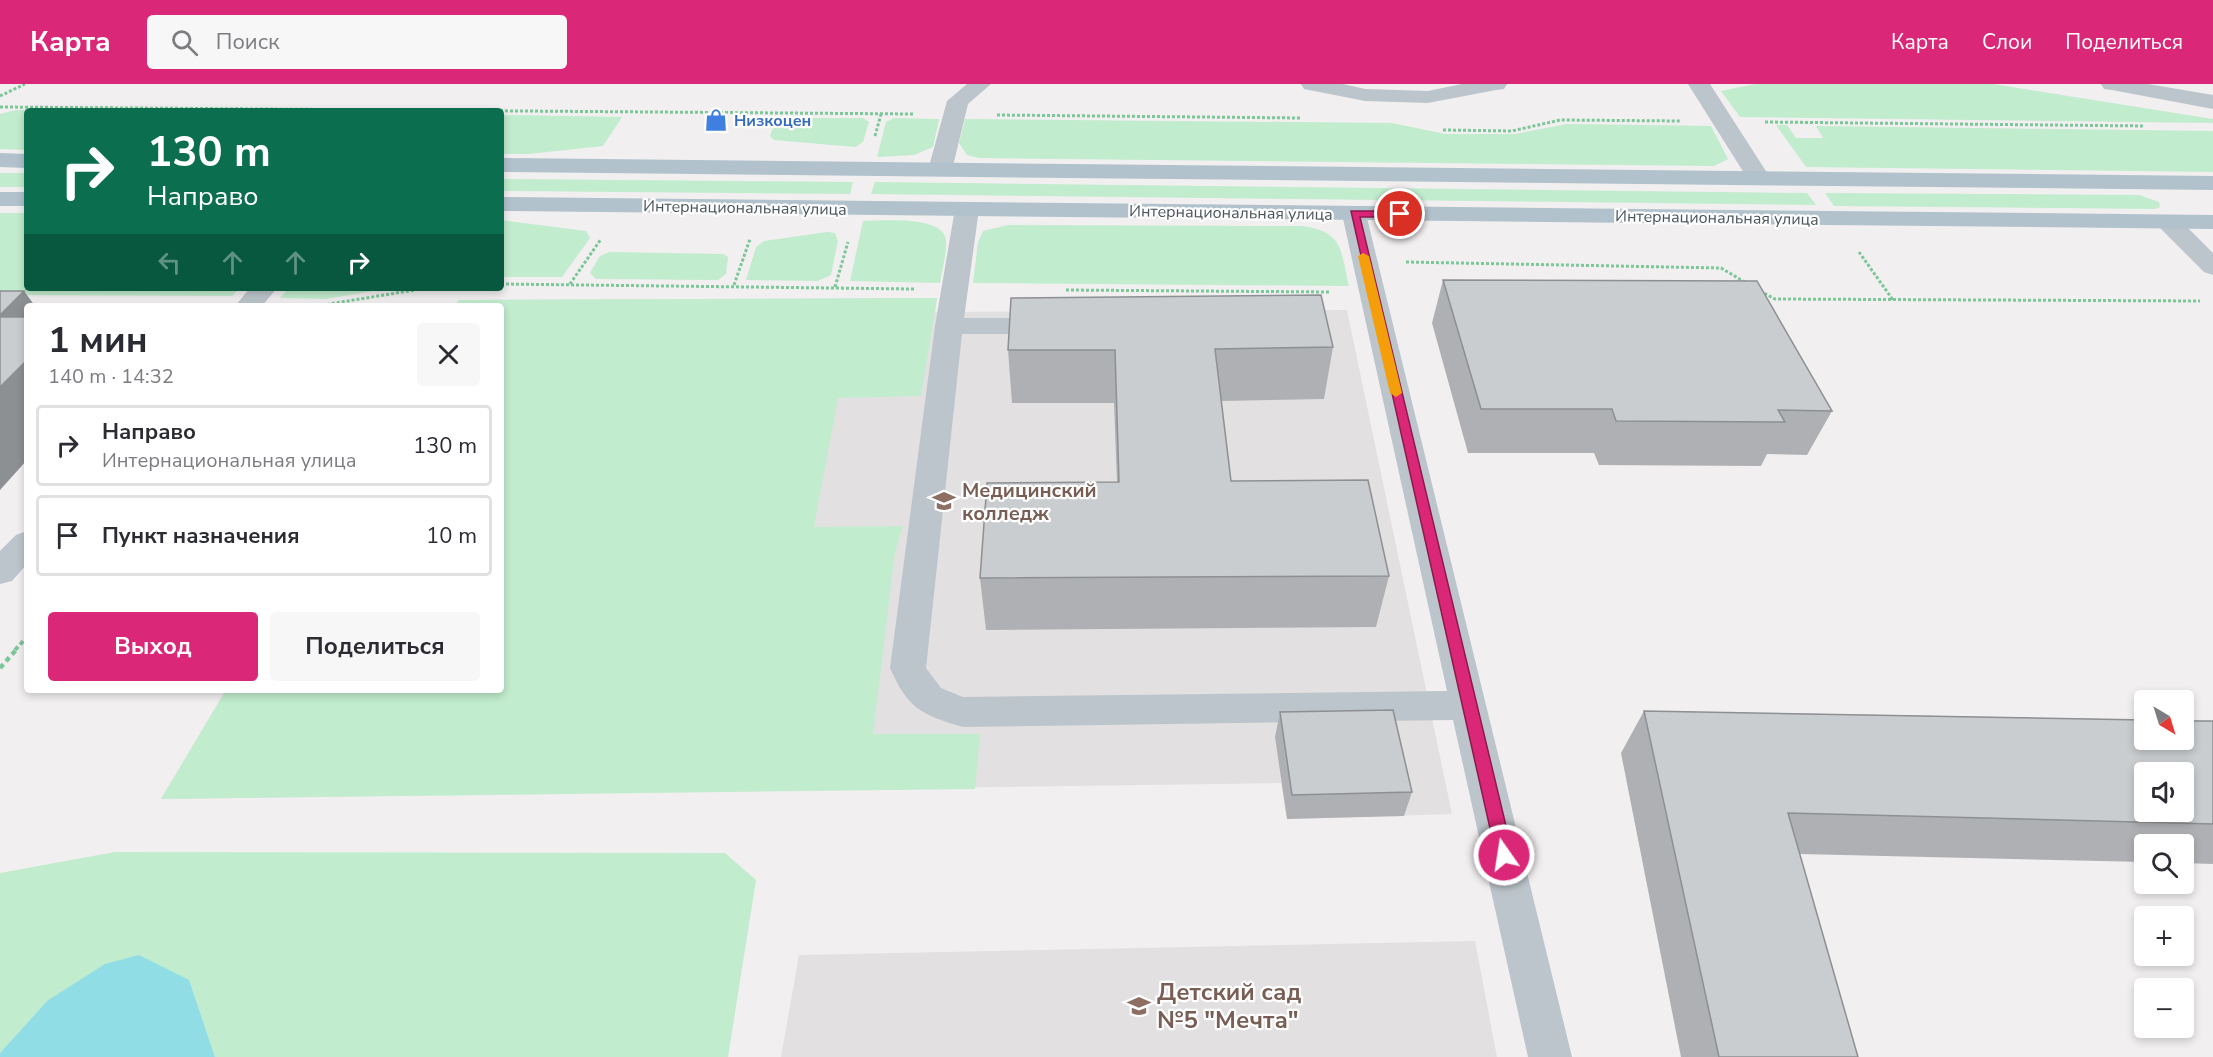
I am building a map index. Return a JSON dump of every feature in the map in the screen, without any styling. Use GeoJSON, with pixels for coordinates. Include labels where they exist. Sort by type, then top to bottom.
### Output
{"type":"FeatureCollection","features":[{"type":"Feature","properties":{"kind":"main road"},"geometry":{"type":"LineString","coordinates":[[0,160],[24,160]]}},
{"type":"Feature","properties":{"kind":"main road","name":"Интернациональная улица"},"geometry":{"type":"LineString","coordinates":[[504,165],[2213,183]]}},
{"type":"Feature","properties":{"kind":"main road"},"geometry":{"type":"LineString","coordinates":[[2188,183],[2213,206]]}},
{"type":"Feature","properties":{"kind":"main road"},"geometry":{"type":"LineString","coordinates":[[0,199],[24,200]]}},
{"type":"Feature","properties":{"kind":"main road","name":"Интернациональная улица"},"geometry":{"type":"LineString","coordinates":[[504,204],[2213,222]]}},
{"type":"Feature","properties":{"kind":"street"},"geometry":{"type":"LineString","coordinates":[[940,170],[958,101],[980,84]]}},
{"type":"Feature","properties":{"kind":"street"},"geometry":{"type":"LineString","coordinates":[[1312,84],[1365,95],[1428,97],[1496,84]]}},
{"type":"Feature","properties":{"kind":"street"},"geometry":{"type":"LineString","coordinates":[[1699,84],[1759,179]]}},
{"type":"Feature","properties":{"kind":"street"},"geometry":{"type":"LineString","coordinates":[[2112,84],[2213,102]]}},
{"type":"Feature","properties":{"kind":"street"},"geometry":{"type":"LineString","coordinates":[[967,209],[949,326],[908,668],[915,687],[930,702],[963,712],[1469,705]]}},
{"type":"Feature","properties":{"kind":"street"},"geometry":{"type":"LineString","coordinates":[[1354,214],[1550,1057]]}},
{"type":"Feature","properties":{"kind":"street"},"geometry":{"type":"LineString","coordinates":[[2168,222],[2213,267]]}},
{"type":"Feature","properties":{"kind":"street"},"geometry":{"type":"LineString","coordinates":[[251,303],[261,291]]}},
{"type":"Feature","properties":{"kind":"street"},"geometry":{"type":"LineString","coordinates":[[949,326],[1077,326]]}},
{"type":"Feature","properties":{"kind":"street"},"geometry":{"type":"LineString","coordinates":[[0,572],[24,546]]}},
{"type":"Feature","properties":{"kind":"path"},"geometry":{"type":"LineString","coordinates":[[0,96],[25,84]]}},
{"type":"Feature","properties":{"kind":"path"},"geometry":{"type":"LineString","coordinates":[[1,108],[24,108]]}},
{"type":"Feature","properties":{"kind":"path"},"geometry":{"type":"LineString","coordinates":[[504,111],[1305,118]]}},
{"type":"Feature","properties":{"kind":"path"},"geometry":{"type":"LineString","coordinates":[[1434,128],[1512,131],[1560,120],[2154,126]]}},
{"type":"Feature","properties":{"kind":"path"},"geometry":{"type":"LineString","coordinates":[[734,285],[753,233]]}},
{"type":"Feature","properties":{"kind":"path"},"geometry":{"type":"LineString","coordinates":[[1369,282],[1407,262],[1721,268],[1775,299],[2201,301]]}},
{"type":"Feature","properties":{"kind":"path"},"geometry":{"type":"LineString","coordinates":[[335,303],[409,291]]}},
{"type":"Feature","properties":{"kind":"path"},"geometry":{"type":"LineString","coordinates":[[0,668],[24,640]]}},
{"type":"Feature","properties":{"kind":"shaded area","name":"Медицинский колледж"},"geometry":{"type":"Polygon","coordinates":[[[937,298],[935,312],[1347,310],[1452,814],[1287,819],[1281,783],[161,799],[224,693],[504,693],[504,303],[457,303],[459,300],[937,298]]]}},
{"type":"Feature","properties":{"kind":"shaded area","name":"Детский сад №5 \"Мечта\""},"geometry":{"type":"Polygon","coordinates":[[[1475,941],[1497,1057],[781,1057],[799,955],[1475,941]]]}},
{"type":"Feature","properties":{"kind":"green space"},"geometry":{"type":"Polygon","coordinates":[[[1755,84],[1993,84],[2213,119],[2213,123],[1740,117],[1721,91],[1755,84]]]}},
{"type":"Feature","properties":{"kind":"green space"},"geometry":{"type":"Polygon","coordinates":[[[24,110],[24,150],[0,149],[0,114],[24,110]]]}},
{"type":"Feature","properties":{"kind":"green space"},"geometry":{"type":"Polygon","coordinates":[[[504,115],[622,117],[603,146],[529,154],[504,154],[504,115]]]}},
{"type":"Feature","properties":{"kind":"green space"},"geometry":{"type":"Polygon","coordinates":[[[782,118],[863,118],[869,122],[863,142],[855,147],[774,140],[770,136],[775,121],[782,118]]]}},
{"type":"Feature","properties":{"kind":"green space"},"geometry":{"type":"Polygon","coordinates":[[[894,118],[939,119],[933,147],[914,155],[877,157],[886,122],[894,118]]]}},
{"type":"Feature","properties":{"kind":"green space"},"geometry":{"type":"Polygon","coordinates":[[[965,119],[1392,123],[1445,134],[1515,134],[1567,124],[1711,126],[1728,159],[1714,166],[979,158],[967,155],[959,143],[965,119]]]}},
{"type":"Feature","properties":{"kind":"green space"},"geometry":{"type":"Polygon","coordinates":[[[1776,125],[1787,125],[1796,138],[1823,138],[1816,126],[2213,131],[2213,172],[1806,167],[1776,125]]]}},
{"type":"Feature","properties":{"kind":"green space"},"geometry":{"type":"Polygon","coordinates":[[[0,173],[24,173],[24,187],[0,187],[0,173]]]}},
{"type":"Feature","properties":{"kind":"green space"},"geometry":{"type":"Polygon","coordinates":[[[504,179],[853,182],[850,194],[504,191],[504,179]]]}},
{"type":"Feature","properties":{"kind":"green space"},"geometry":{"type":"Polygon","coordinates":[[[875,182],[1807,193],[1816,205],[871,194],[875,182]]]}},
{"type":"Feature","properties":{"kind":"green space"},"geometry":{"type":"Polygon","coordinates":[[[1825,193],[2139,195],[2159,202],[2160,207],[2155,209],[1834,206],[1825,193]]]}},
{"type":"Feature","properties":{"kind":"green space"},"geometry":{"type":"Polygon","coordinates":[[[0,213],[24,213],[24,291],[237,291],[232,296],[0,295],[0,213]]]}},
{"type":"Feature","properties":{"kind":"green space"},"geometry":{"type":"Polygon","coordinates":[[[504,220],[586,231],[590,238],[562,277],[504,277],[504,220]]]}},
{"type":"Feature","properties":{"kind":"green space"},"geometry":{"type":"Polygon","coordinates":[[[863,221],[911,221],[934,226],[942,232],[946,245],[940,283],[850,281],[863,221]]]}},
{"type":"Feature","properties":{"kind":"green space"},"geometry":{"type":"Polygon","coordinates":[[[1008,225],[1302,226],[1326,233],[1338,244],[1349,286],[973,283],[978,242],[983,231],[1008,225]]]}},
{"type":"Feature","properties":{"kind":"green space"},"geometry":{"type":"Polygon","coordinates":[[[827,232],[835,233],[838,241],[831,275],[818,281],[746,280],[756,247],[764,241],[827,232]]]}},
{"type":"Feature","properties":{"kind":"green space"},"geometry":{"type":"Polygon","coordinates":[[[609,252],[723,254],[728,257],[726,274],[718,280],[596,279],[590,273],[600,256],[609,252]]]}},
{"type":"Feature","properties":{"kind":"green space"},"geometry":{"type":"Polygon","coordinates":[[[286,291],[373,291],[326,299],[280,298],[286,291]]]}},
{"type":"Feature","properties":{"kind":"green space"},"geometry":{"type":"Polygon","coordinates":[[[937,298],[921,396],[838,398],[814,527],[903,526],[895,552],[873,734],[980,734],[975,789],[161,799],[224,693],[504,693],[504,303],[457,303],[459,300],[937,298]]]}},
{"type":"Feature","properties":{"kind":"green space"},"geometry":{"type":"Polygon","coordinates":[[[115,852],[725,853],[756,880],[728,1057],[215,1057],[189,981],[47,1001],[0,1053],[0,873],[115,852]]]}},
{"type":"Feature","properties":{"kind":"water"},"geometry":{"type":"Polygon","coordinates":[[[139,955],[189,980],[215,1057],[0,1057],[0,1053],[47,1001],[105,964],[139,955]]]}},
{"type":"Feature","properties":{"kind":"building"},"geometry":{"type":"Polygon","coordinates":[[[1443,280],[1757,281],[1832,411],[1778,410],[1785,422],[1616,421],[1612,409],[1481,409],[1443,280]]]}},
{"type":"Feature","properties":{"kind":"building"},"geometry":{"type":"Polygon","coordinates":[[[0,291],[24,291],[0,315],[0,291]]]}},
{"type":"Feature","properties":{"kind":"building"},"geometry":{"type":"Polygon","coordinates":[[[1321,295],[1333,347],[1215,349],[1231,481],[1368,480],[1389,576],[980,578],[987,483],[1119,482],[1115,350],[1008,350],[1011,298],[1321,295]]]}},
{"type":"Feature","properties":{"kind":"building"},"geometry":{"type":"Polygon","coordinates":[[[0,317],[24,317],[24,363],[0,387],[0,317]]]}},
{"type":"Feature","properties":{"kind":"building"},"geometry":{"type":"Polygon","coordinates":[[[1393,710],[1412,792],[1292,795],[1280,712],[1393,710]]]}},
{"type":"Feature","properties":{"kind":"building"},"geometry":{"type":"Polygon","coordinates":[[[1644,711],[2134,720],[2134,750],[2194,750],[2194,721],[2213,721],[2213,824],[2136,822],[2194,822],[2194,762],[2134,762],[2134,822],[1788,813],[1858,1057],[1719,1057],[1644,711]]]}},
{"type":"Feature","properties":{"kind":"slow traffic"},"geometry":{"type":"LineString","coordinates":[[1363,256],[1396,393]]}},
{"type":"Feature","properties":{"kind":"place","name":"Низкоцен"},"geometry":{"type":"Point","coordinates":[716,120]}},
{"type":"Feature","properties":{"kind":"place","name":"Медицинский колледж"},"geometry":{"type":"Point","coordinates":[944,501]}},
{"type":"Feature","properties":{"kind":"place","name":"Детский сад №5 \"Мечта\""},"geometry":{"type":"Point","coordinates":[1139,1006]}},
{"type":"Feature","properties":{"kind":"route"},"geometry":{"type":"LineString","coordinates":[[1400,214],[1354,214],[1504,855]]}}]}
